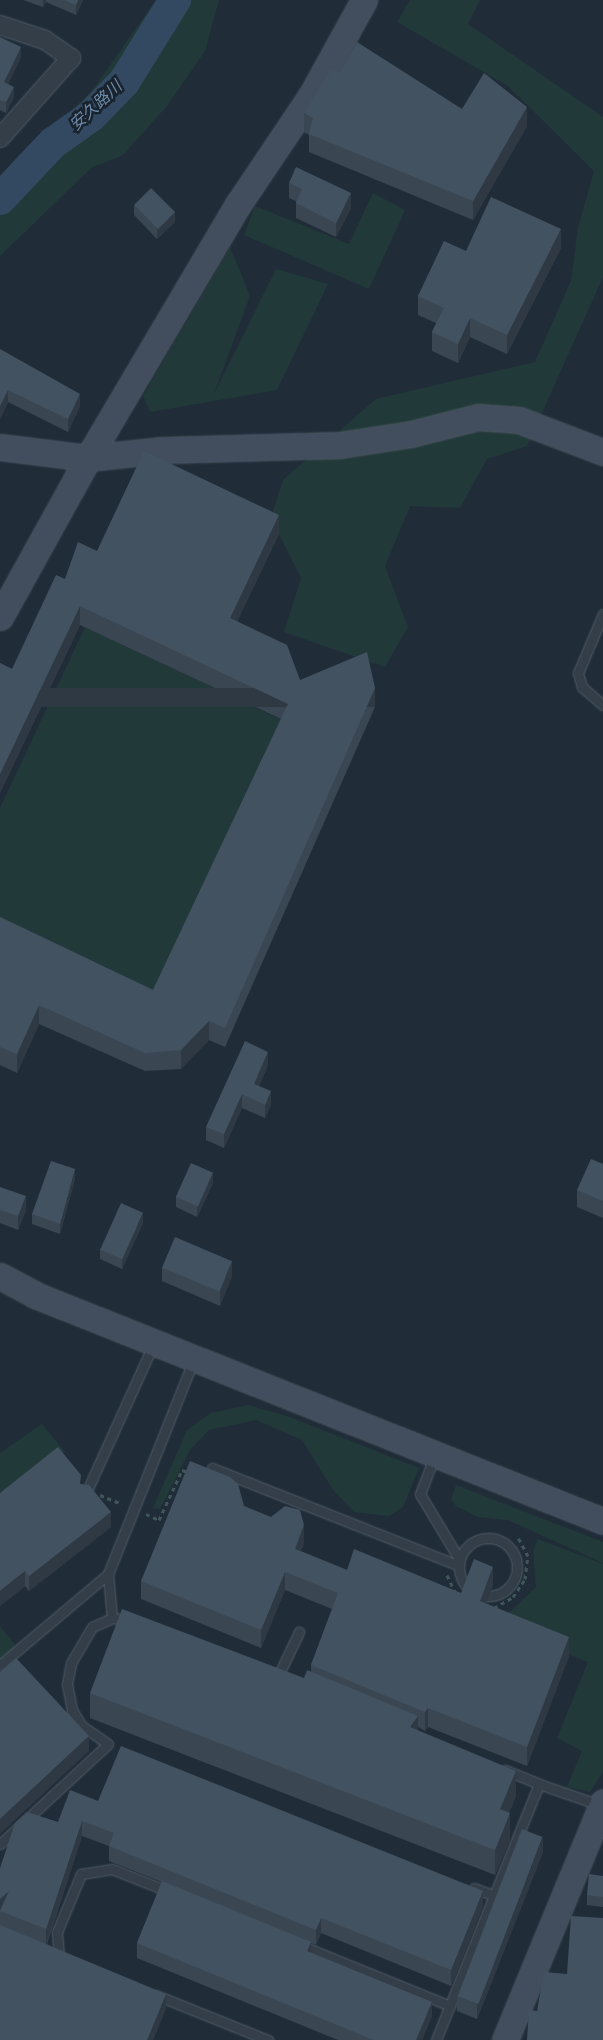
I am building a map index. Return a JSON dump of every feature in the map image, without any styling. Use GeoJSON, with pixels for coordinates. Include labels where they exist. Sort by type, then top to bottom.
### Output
{"type":"FeatureCollection","features":[{"type":"Feature","properties":{"kind":"street"},"geometry":{"type":"LineString","coordinates":[[0,617],[88,458],[239,204],[311,96],[364,0]]}},
{"type":"Feature","properties":{"kind":"street"},"geometry":{"type":"LineString","coordinates":[[0,24],[45,40],[71,58],[0,138]]}},
{"type":"Feature","properties":{"kind":"street"},"geometry":{"type":"LineString","coordinates":[[0,448],[88,458],[163,450],[340,445],[411,434],[478,417],[519,420],[603,452]]}},
{"type":"Feature","properties":{"kind":"street"},"geometry":{"type":"LineString","coordinates":[[0,1276],[34,1295],[603,1521]]}},
{"type":"Feature","properties":{"kind":"street"},"geometry":{"type":"LineString","coordinates":[[506,2040],[602,1804]]}},
{"type":"Feature","properties":{"kind":"lane"},"geometry":{"type":"LineString","coordinates":[[603,614],[578,673],[582,687],[603,705]]}},
{"type":"Feature","properties":{"kind":"lane"},"geometry":{"type":"LineString","coordinates":[[86,1492],[154,1343]]}},
{"type":"Feature","properties":{"kind":"lane"},"geometry":{"type":"LineString","coordinates":[[112,1618],[108,1574],[194,1358]]}},
{"type":"Feature","properties":{"kind":"lane"},"geometry":{"type":"LineString","coordinates":[[435,1454],[420,1494],[459,1562],[466,1588],[479,1596],[495,1596],[508,1589],[517,1576],[517,1561],[510,1547],[496,1539],[474,1542],[459,1562]]}},
{"type":"Feature","properties":{"kind":"lane"},"geometry":{"type":"LineString","coordinates":[[212,1468],[459,1562]]}},
{"type":"Feature","properties":{"kind":"lane"},"geometry":{"type":"LineString","coordinates":[[0,1665],[108,1574]]}},
{"type":"Feature","properties":{"kind":"lane"},"geometry":{"type":"LineString","coordinates":[[117,1748],[108,1744],[81,1724],[72,1710],[67,1684],[79,1642],[92,1627],[112,1618],[143,1624]]}},
{"type":"Feature","properties":{"kind":"lane"},"geometry":{"type":"LineString","coordinates":[[281,1678],[299,1632]]}},
{"type":"Feature","properties":{"kind":"lane"},"geometry":{"type":"LineString","coordinates":[[263,1670],[290,1682]]}},
{"type":"Feature","properties":{"kind":"lane"},"geometry":{"type":"LineString","coordinates":[[0,1844],[108,1744]]}},
{"type":"Feature","properties":{"kind":"lane"},"geometry":{"type":"LineString","coordinates":[[493,1765],[540,1784],[602,1804]]}},
{"type":"Feature","properties":{"kind":"lane"},"geometry":{"type":"LineString","coordinates":[[436,2040],[540,1784]]}},
{"type":"Feature","properties":{"kind":"lane"},"geometry":{"type":"LineString","coordinates":[[68,1960],[55,1955],[57,1932],[81,1874],[112,1868],[185,1898]]}},
{"type":"Feature","properties":{"kind":"lane"},"geometry":{"type":"LineString","coordinates":[[467,1886],[495,1896]]}},
{"type":"Feature","properties":{"kind":"lane"},"geometry":{"type":"LineString","coordinates":[[286,1939],[450,2006]]}},
{"type":"Feature","properties":{"kind":"lane"},"geometry":{"type":"LineString","coordinates":[[141,1989],[268,2040]]}},
{"type":"Feature","properties":{"kind":"path"},"geometry":{"type":"LineString","coordinates":[[86,1492],[159,1520],[182,1470],[191,1473]]}},
{"type":"Feature","properties":{"kind":"path"},"geometry":{"type":"LineString","coordinates":[[484,1610],[507,1602],[525,1579],[528,1556],[518,1537]]}},
{"type":"Feature","properties":{"kind":"path"},"geometry":{"type":"LineString","coordinates":[[438,1571],[448,1575],[458,1597]]}},
{"type":"Feature","properties":{"kind":"green space"},"geometry":{"type":"Polygon","coordinates":[[[156,0],[219,0],[205,51],[167,106],[123,155],[91,168],[0,256],[0,178],[91,92],[156,0]]]}},
{"type":"Feature","properties":{"kind":"green space"},"geometry":{"type":"Polygon","coordinates":[[[410,0],[480,0],[468,24],[603,117],[603,277],[527,446],[487,459],[460,508],[410,506],[385,566],[408,627],[385,667],[284,632],[301,578],[271,518],[283,480],[376,399],[535,362],[571,281],[578,228],[594,171],[508,86],[397,22],[410,0]]]}},
{"type":"Feature","properties":{"kind":"green space"},"geometry":{"type":"Polygon","coordinates":[[[373,193],[405,210],[369,289],[244,235],[255,206],[349,244],[373,193]]]}},
{"type":"Feature","properties":{"kind":"green space"},"geometry":{"type":"Polygon","coordinates":[[[230,247],[250,296],[213,396],[276,269],[328,284],[277,390],[150,412],[143,396],[230,247]]]}},
{"type":"Feature","properties":{"kind":"green space"},"geometry":{"type":"Polygon","coordinates":[[[85,627],[288,723],[153,1008],[0,936],[0,808],[85,627]]]}},
{"type":"Feature","properties":{"kind":"green space"},"geometry":{"type":"Polygon","coordinates":[[[248,1405],[287,1416],[419,1468],[403,1507],[389,1516],[354,1512],[333,1490],[302,1440],[256,1420],[209,1430],[190,1450],[160,1509],[153,1508],[187,1430],[211,1413],[248,1405]]]}},
{"type":"Feature","properties":{"kind":"green space"},"geometry":{"type":"Polygon","coordinates":[[[42,1424],[65,1452],[0,1507],[0,1453],[42,1424]]]}},
{"type":"Feature","properties":{"kind":"green space"},"geometry":{"type":"Polygon","coordinates":[[[456,1485],[603,1542],[603,1563],[508,1520],[478,1517],[456,1506],[451,1499],[456,1485]]]}},
{"type":"Feature","properties":{"kind":"green space"},"geometry":{"type":"Polygon","coordinates":[[[538,1539],[603,1564],[603,1772],[590,1792],[567,1787],[582,1751],[557,1738],[588,1662],[486,1621],[511,1611],[536,1587],[533,1551],[538,1539]]]}},
{"type":"Feature","properties":{"kind":"green space"},"geometry":{"type":"Polygon","coordinates":[[[0,1626],[17,1647],[0,1661],[0,1626]]]}},
{"type":"Feature","properties":{"kind":"building"},"geometry":{"type":"Polygon","coordinates":[[[64,0],[78,0],[76,5],[64,0]]]}},
{"type":"Feature","properties":{"kind":"building"},"geometry":{"type":"Polygon","coordinates":[[[0,37],[21,47],[4,82],[14,87],[6,102],[0,100],[0,37]]]}},
{"type":"Feature","properties":{"kind":"building"},"geometry":{"type":"Polygon","coordinates":[[[357,42],[462,109],[484,73],[527,107],[473,201],[309,134],[313,118],[304,113],[331,70],[340,72],[357,42]]]}},
{"type":"Feature","properties":{"kind":"building"},"geometry":{"type":"Polygon","coordinates":[[[296,167],[351,193],[336,223],[296,203],[302,189],[289,183],[296,167]]]}},
{"type":"Feature","properties":{"kind":"building"},"geometry":{"type":"Polygon","coordinates":[[[151,188],[175,212],[158,229],[134,205],[151,188]]]}},
{"type":"Feature","properties":{"kind":"building"},"geometry":{"type":"Polygon","coordinates":[[[491,197],[561,229],[507,335],[470,318],[458,344],[432,332],[444,308],[418,296],[444,241],[466,251],[491,197]]]}},
{"type":"Feature","properties":{"kind":"building"},"geometry":{"type":"Polygon","coordinates":[[[0,349],[80,394],[68,419],[8,390],[0,406],[0,349]]]}},
{"type":"Feature","properties":{"kind":"building"},"geometry":{"type":"Polygon","coordinates":[[[144,451],[279,515],[230,618],[287,645],[300,680],[367,652],[375,688],[225,1028],[209,1021],[181,1050],[145,1053],[39,1005],[17,1054],[0,1047],[0,917],[153,990],[288,704],[80,606],[0,774],[0,663],[12,669],[56,575],[65,579],[78,542],[97,551],[144,451]]]}},
{"type":"Feature","properties":{"kind":"building"},"geometry":{"type":"Polygon","coordinates":[[[245,1041],[268,1052],[254,1084],[271,1091],[265,1105],[242,1094],[224,1134],[206,1127],[245,1041]]]}},
{"type":"Feature","properties":{"kind":"building"},"geometry":{"type":"Polygon","coordinates":[[[591,1159],[603,1164],[603,1201],[577,1190],[591,1159]]]}},
{"type":"Feature","properties":{"kind":"building"},"geometry":{"type":"Polygon","coordinates":[[[51,1161],[75,1169],[60,1224],[32,1214],[51,1161]]]}},
{"type":"Feature","properties":{"kind":"building"},"geometry":{"type":"Polygon","coordinates":[[[191,1163],[213,1173],[198,1207],[176,1197],[191,1163]]]}},
{"type":"Feature","properties":{"kind":"building"},"geometry":{"type":"Polygon","coordinates":[[[0,1187],[26,1196],[18,1216],[0,1210],[0,1187]]]}},
{"type":"Feature","properties":{"kind":"building"},"geometry":{"type":"Polygon","coordinates":[[[121,1203],[143,1213],[122,1259],[100,1250],[121,1203]]]}},
{"type":"Feature","properties":{"kind":"building"},"geometry":{"type":"Polygon","coordinates":[[[175,1237],[232,1261],[219,1292],[162,1267],[175,1237]]]}},
{"type":"Feature","properties":{"kind":"building"},"geometry":{"type":"Polygon","coordinates":[[[58,1447],[81,1475],[80,1484],[89,1485],[111,1512],[29,1576],[25,1571],[0,1591],[0,1493],[58,1447]]]}},
{"type":"Feature","properties":{"kind":"building"},"geometry":{"type":"Polygon","coordinates":[[[190,1461],[230,1477],[238,1484],[244,1506],[271,1517],[285,1506],[300,1510],[304,1525],[295,1549],[347,1570],[354,1549],[461,1593],[474,1559],[493,1567],[480,1601],[569,1637],[527,1747],[428,1708],[425,1712],[311,1665],[338,1593],[285,1572],[261,1630],[141,1581],[190,1461]]]}},
{"type":"Feature","properties":{"kind":"building"},"geometry":{"type":"Polygon","coordinates":[[[122,1609],[304,1678],[307,1670],[418,1716],[410,1727],[516,1771],[500,1809],[510,1813],[495,1850],[90,1693],[122,1609]]]}},
{"type":"Feature","properties":{"kind":"building"},"geometry":{"type":"Polygon","coordinates":[[[16,1658],[89,1736],[0,1819],[0,1672],[16,1658]]]}},
{"type":"Feature","properties":{"kind":"building"},"geometry":{"type":"Polygon","coordinates":[[[121,1746],[483,1891],[451,1970],[321,1918],[316,1930],[109,1846],[114,1833],[82,1821],[46,1929],[0,1911],[9,1891],[0,1899],[0,1868],[15,1823],[27,1812],[58,1822],[70,1790],[98,1801],[121,1746]]]}},
{"type":"Feature","properties":{"kind":"building"},"geometry":{"type":"Polygon","coordinates":[[[522,1829],[543,1837],[478,2004],[458,1996],[522,1829]]]}},
{"type":"Feature","properties":{"kind":"building"},"geometry":{"type":"Polygon","coordinates":[[[589,1874],[603,1876],[603,1897],[587,1895],[589,1874]]]}},
{"type":"Feature","properties":{"kind":"building"},"geometry":{"type":"Polygon","coordinates":[[[162,1881],[311,1942],[307,1951],[432,2002],[416,2040],[374,2040],[137,1943],[162,1881]]]}},
{"type":"Feature","properties":{"kind":"building"},"geometry":{"type":"Polygon","coordinates":[[[571,1916],[603,1918],[603,2040],[527,2040],[529,2010],[537,2011],[544,1972],[567,1974],[571,1916]]]}},
{"type":"Feature","properties":{"kind":"building"},"geometry":{"type":"Polygon","coordinates":[[[0,1925],[166,1994],[147,2040],[0,2040],[0,1925]]]}},
{"type":"Feature","properties":{"kind":"waterway","name":"安久路川"},"geometry":{"type":"LineString","coordinates":[[0,199],[53,143],[91,116],[124,82],[175,0]]}}]}
